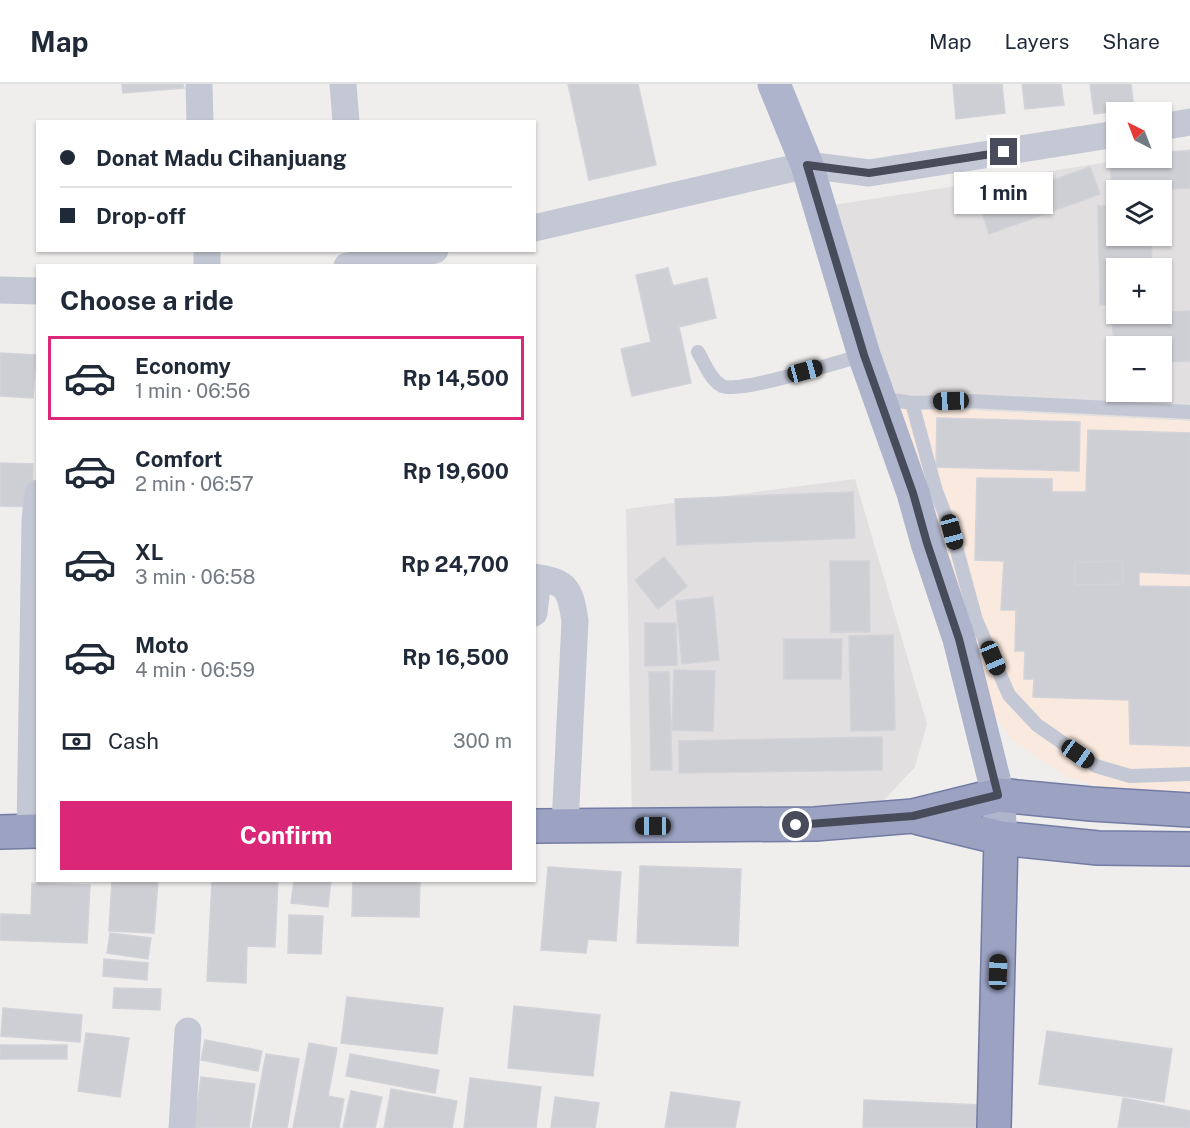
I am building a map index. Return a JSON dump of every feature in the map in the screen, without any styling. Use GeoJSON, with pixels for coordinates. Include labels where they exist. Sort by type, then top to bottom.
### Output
{"type":"FeatureCollection","features":[{"type":"Feature","properties":{"kind":"highway"},"geometry":{"type":"LineString","coordinates":[[550,826],[815,824],[913,816],[998,795],[1190,810]]}},
{"type":"Feature","properties":{"kind":"highway"},"geometry":{"type":"LineString","coordinates":[[913,816],[1001,838],[1098,848],[1190,849]]}},
{"type":"Feature","properties":{"kind":"highway"},"geometry":{"type":"LineString","coordinates":[[994,1128],[1001,838]]}},
{"type":"Feature","properties":{"kind":"main road"},"geometry":{"type":"LineString","coordinates":[[774,84],[807,165],[864,355],[896,400],[924,492],[927,543],[959,639],[998,795],[1001,838]]}},
{"type":"Feature","properties":{"kind":"street"},"geometry":{"type":"LineString","coordinates":[[198,84],[200,120]]}},
{"type":"Feature","properties":{"kind":"street"},"geometry":{"type":"LineString","coordinates":[[343,84],[346,120]]}},
{"type":"Feature","properties":{"kind":"street"},"geometry":{"type":"LineString","coordinates":[[1172,125],[1190,122]]}},
{"type":"Feature","properties":{"kind":"street"},"geometry":{"type":"LineString","coordinates":[[536,228],[807,165],[869,173],[1106,136]]}},
{"type":"Feature","properties":{"kind":"street"},"geometry":{"type":"LineString","coordinates":[[353,260],[402,258],[427,252]]}},
{"type":"Feature","properties":{"kind":"street"},"geometry":{"type":"LineString","coordinates":[[0,290],[36,291]]}},
{"type":"Feature","properties":{"kind":"street"},"geometry":{"type":"LineString","coordinates":[[22,832],[36,532]]}},
{"type":"Feature","properties":{"kind":"street"},"geometry":{"type":"LineString","coordinates":[[536,578],[560,584],[570,594],[575,621],[550,826]]}},
{"type":"Feature","properties":{"kind":"street"},"geometry":{"type":"LineString","coordinates":[[182,1128],[188,1031]]}},
{"type":"Feature","properties":{"kind":"lane"},"geometry":{"type":"LineString","coordinates":[[698,352],[713,379],[724,387],[746,387],[864,355]]}},
{"type":"Feature","properties":{"kind":"lane"},"geometry":{"type":"LineString","coordinates":[[896,400],[970,400],[1190,412]]}},
{"type":"Feature","properties":{"kind":"lane"},"geometry":{"type":"LineString","coordinates":[[924,492],[952,532],[976,620],[1009,695],[1037,725],[1096,766],[1130,776],[1190,774]]}},
{"type":"Feature","properties":{"kind":"shaded area"},"geometry":{"type":"Polygon","coordinates":[[[1190,149],[1190,421],[889,406],[827,206],[1106,163],[1106,168],[1172,168],[1172,151],[1190,149]]]}},
{"type":"Feature","properties":{"kind":"shaded area"},"geometry":{"type":"Polygon","coordinates":[[[889,406],[1190,421],[1190,796],[1117,793],[1065,776],[1011,739],[978,692],[889,406]]]}},
{"type":"Feature","properties":{"kind":"shaded area"},"geometry":{"type":"Polygon","coordinates":[[[855,479],[927,724],[915,767],[873,812],[632,816],[626,509],[855,479]]]}},
{"type":"Feature","properties":{"kind":"building"},"geometry":{"type":"Polygon","coordinates":[[[122,84],[183,84],[184,88],[123,93],[122,84]]]}},
{"type":"Feature","properties":{"kind":"building"},"geometry":{"type":"Polygon","coordinates":[[[568,84],[638,84],[656,165],[589,180],[568,84]]]}},
{"type":"Feature","properties":{"kind":"building"},"geometry":{"type":"Polygon","coordinates":[[[953,84],[1002,84],[1005,113],[956,119],[953,84]]]}},
{"type":"Feature","properties":{"kind":"building"},"geometry":{"type":"Polygon","coordinates":[[[1022,84],[1061,84],[1064,105],[1025,109],[1022,84]]]}},
{"type":"Feature","properties":{"kind":"building"},"geometry":{"type":"Polygon","coordinates":[[[1090,84],[1131,84],[1133,102],[1106,102],[1106,112],[1094,114],[1090,84]]]}},
{"type":"Feature","properties":{"kind":"building"},"geometry":{"type":"Polygon","coordinates":[[[1190,151],[1190,188],[1172,189],[1172,180],[1111,180],[1111,168],[1172,168],[1172,152],[1190,151]]]}},
{"type":"Feature","properties":{"kind":"building"},"geometry":{"type":"Polygon","coordinates":[[[1090,167],[1100,194],[989,234],[980,206],[1090,167]]]}},
{"type":"Feature","properties":{"kind":"building"},"geometry":{"type":"Polygon","coordinates":[[[1098,206],[1106,206],[1106,246],[1151,246],[1152,258],[1106,258],[1106,305],[1100,305],[1098,206]]]}},
{"type":"Feature","properties":{"kind":"building"},"geometry":{"type":"Polygon","coordinates":[[[668,268],[673,286],[707,278],[716,318],[679,327],[691,383],[632,396],[621,349],[651,342],[636,275],[668,268]]]}},
{"type":"Feature","properties":{"kind":"building"},"geometry":{"type":"Polygon","coordinates":[[[1190,311],[1190,361],[1172,362],[1172,336],[1113,336],[1113,324],[1172,324],[1172,312],[1190,311]]]}},
{"type":"Feature","properties":{"kind":"building"},"geometry":{"type":"Polygon","coordinates":[[[0,353],[36,355],[33,398],[0,396],[0,353]]]}},
{"type":"Feature","properties":{"kind":"building"},"geometry":{"type":"Polygon","coordinates":[[[937,418],[1080,422],[1079,471],[936,467],[937,418]]]}},
{"type":"Feature","properties":{"kind":"building"},"geometry":{"type":"Polygon","coordinates":[[[1088,430],[1190,433],[1190,574],[1139,572],[1139,586],[1190,587],[1190,746],[1130,744],[1129,700],[1033,697],[1034,679],[1024,679],[1025,651],[1015,651],[1016,610],[1001,610],[1004,561],[975,560],[977,478],[1052,479],[1052,492],[1086,492],[1088,430]]]}},
{"type":"Feature","properties":{"kind":"building"},"geometry":{"type":"Polygon","coordinates":[[[0,463],[33,464],[32,507],[0,506],[0,463]]]}},
{"type":"Feature","properties":{"kind":"building"},"geometry":{"type":"Polygon","coordinates":[[[853,492],[855,538],[677,545],[675,499],[853,492]]]}},
{"type":"Feature","properties":{"kind":"building"},"geometry":{"type":"Polygon","coordinates":[[[664,557],[687,586],[658,609],[635,580],[664,557]]]}},
{"type":"Feature","properties":{"kind":"building"},"geometry":{"type":"Polygon","coordinates":[[[830,561],[869,561],[870,632],[831,632],[830,561]]]}},
{"type":"Feature","properties":{"kind":"building"},"geometry":{"type":"Polygon","coordinates":[[[1122,561],[1123,584],[1075,585],[1075,562],[1122,561]]]}},
{"type":"Feature","properties":{"kind":"building"},"geometry":{"type":"Polygon","coordinates":[[[713,597],[719,660],[682,664],[676,601],[713,597]]]}},
{"type":"Feature","properties":{"kind":"building"},"geometry":{"type":"Polygon","coordinates":[[[645,623],[676,623],[677,665],[645,666],[645,623]]]}},
{"type":"Feature","properties":{"kind":"building"},"geometry":{"type":"Polygon","coordinates":[[[893,635],[895,730],[851,731],[849,636],[893,635]]]}},
{"type":"Feature","properties":{"kind":"building"},"geometry":{"type":"Polygon","coordinates":[[[784,639],[842,639],[841,679],[784,679],[784,639]]]}},
{"type":"Feature","properties":{"kind":"building"},"geometry":{"type":"Polygon","coordinates":[[[674,670],[715,671],[713,731],[672,730],[674,670]]]}},
{"type":"Feature","properties":{"kind":"building"},"geometry":{"type":"Polygon","coordinates":[[[649,672],[669,672],[672,770],[651,770],[649,672]]]}},
{"type":"Feature","properties":{"kind":"building"},"geometry":{"type":"Polygon","coordinates":[[[882,737],[882,770],[679,773],[679,741],[882,737]]]}},
{"type":"Feature","properties":{"kind":"building"},"geometry":{"type":"Polygon","coordinates":[[[640,866],[741,869],[738,946],[637,943],[640,866]]]}},
{"type":"Feature","properties":{"kind":"building"},"geometry":{"type":"Polygon","coordinates":[[[548,867],[621,872],[616,941],[588,939],[586,953],[541,950],[548,867]]]}},
{"type":"Feature","properties":{"kind":"building"},"geometry":{"type":"Polygon","coordinates":[[[112,882],[158,882],[154,933],[109,931],[112,882]]]}},
{"type":"Feature","properties":{"kind":"building"},"geometry":{"type":"Polygon","coordinates":[[[212,882],[278,882],[275,947],[247,946],[246,983],[207,981],[212,882]]]}},
{"type":"Feature","properties":{"kind":"building"},"geometry":{"type":"Polygon","coordinates":[[[294,882],[331,882],[328,907],[291,903],[294,882]]]}},
{"type":"Feature","properties":{"kind":"building"},"geometry":{"type":"Polygon","coordinates":[[[353,882],[420,882],[419,917],[352,916],[353,882]]]}},
{"type":"Feature","properties":{"kind":"building"},"geometry":{"type":"Polygon","coordinates":[[[32,883],[90,885],[87,943],[0,940],[1,914],[31,915],[32,883]]]}},
{"type":"Feature","properties":{"kind":"building"},"geometry":{"type":"Polygon","coordinates":[[[289,915],[323,916],[321,954],[288,953],[289,915]]]}},
{"type":"Feature","properties":{"kind":"building"},"geometry":{"type":"Polygon","coordinates":[[[110,933],[151,938],[148,959],[107,953],[110,933]]]}},
{"type":"Feature","properties":{"kind":"building"},"geometry":{"type":"Polygon","coordinates":[[[104,959],[148,963],[147,980],[103,976],[104,959]]]}},
{"type":"Feature","properties":{"kind":"building"},"geometry":{"type":"Polygon","coordinates":[[[114,988],[161,989],[160,1010],[113,1008],[114,988]]]}},
{"type":"Feature","properties":{"kind":"building"},"geometry":{"type":"Polygon","coordinates":[[[347,997],[443,1008],[437,1054],[341,1043],[347,997]]]}},
{"type":"Feature","properties":{"kind":"building"},"geometry":{"type":"Polygon","coordinates":[[[514,1006],[600,1015],[593,1076],[508,1068],[514,1006]]]}},
{"type":"Feature","properties":{"kind":"building"},"geometry":{"type":"Polygon","coordinates":[[[3,1008],[82,1015],[80,1042],[1,1036],[3,1008]]]}},
{"type":"Feature","properties":{"kind":"building"},"geometry":{"type":"Polygon","coordinates":[[[1047,1031],[1172,1049],[1164,1102],[1039,1084],[1047,1031]]]}},
{"type":"Feature","properties":{"kind":"building"},"geometry":{"type":"Polygon","coordinates":[[[86,1033],[129,1038],[120,1097],[78,1091],[86,1033]]]}},
{"type":"Feature","properties":{"kind":"building"},"geometry":{"type":"Polygon","coordinates":[[[205,1040],[262,1051],[258,1071],[201,1060],[205,1040]]]}},
{"type":"Feature","properties":{"kind":"building"},"geometry":{"type":"Polygon","coordinates":[[[309,1043],[337,1048],[328,1096],[344,1099],[339,1128],[293,1128],[309,1043]]]}},
{"type":"Feature","properties":{"kind":"building"},"geometry":{"type":"Polygon","coordinates":[[[0,1045],[67,1045],[67,1059],[0,1059],[0,1045]]]}},
{"type":"Feature","properties":{"kind":"building"},"geometry":{"type":"Polygon","coordinates":[[[266,1054],[299,1059],[287,1128],[252,1128],[266,1054]]]}},
{"type":"Feature","properties":{"kind":"building"},"geometry":{"type":"Polygon","coordinates":[[[350,1054],[439,1070],[435,1093],[346,1076],[350,1054]]]}},
{"type":"Feature","properties":{"kind":"building"},"geometry":{"type":"Polygon","coordinates":[[[201,1077],[255,1084],[249,1128],[194,1128],[201,1077]]]}},
{"type":"Feature","properties":{"kind":"building"},"geometry":{"type":"Polygon","coordinates":[[[470,1078],[541,1087],[536,1128],[464,1128],[470,1078]]]}},
{"type":"Feature","properties":{"kind":"building"},"geometry":{"type":"Polygon","coordinates":[[[391,1089],[457,1101],[452,1128],[384,1128],[391,1089]]]}},
{"type":"Feature","properties":{"kind":"building"},"geometry":{"type":"Polygon","coordinates":[[[351,1091],[382,1097],[375,1128],[343,1128],[351,1091]]]}},
{"type":"Feature","properties":{"kind":"building"},"geometry":{"type":"Polygon","coordinates":[[[671,1092],[740,1102],[735,1128],[665,1128],[671,1092]]]}},
{"type":"Feature","properties":{"kind":"building"},"geometry":{"type":"Polygon","coordinates":[[[555,1097],[599,1103],[595,1128],[551,1128],[555,1097]]]}},
{"type":"Feature","properties":{"kind":"building"},"geometry":{"type":"Polygon","coordinates":[[[1123,1098],[1190,1111],[1190,1128],[1118,1128],[1123,1098]]]}},
{"type":"Feature","properties":{"kind":"building"},"geometry":{"type":"Polygon","coordinates":[[[864,1100],[981,1105],[980,1128],[863,1128],[864,1100]]]}},
{"type":"Feature","properties":{"kind":"route"},"geometry":{"type":"LineString","coordinates":[[796,825],[913,816],[998,795],[959,639],[913,493],[864,355],[807,165],[869,173],[1004,152]]}}]}
